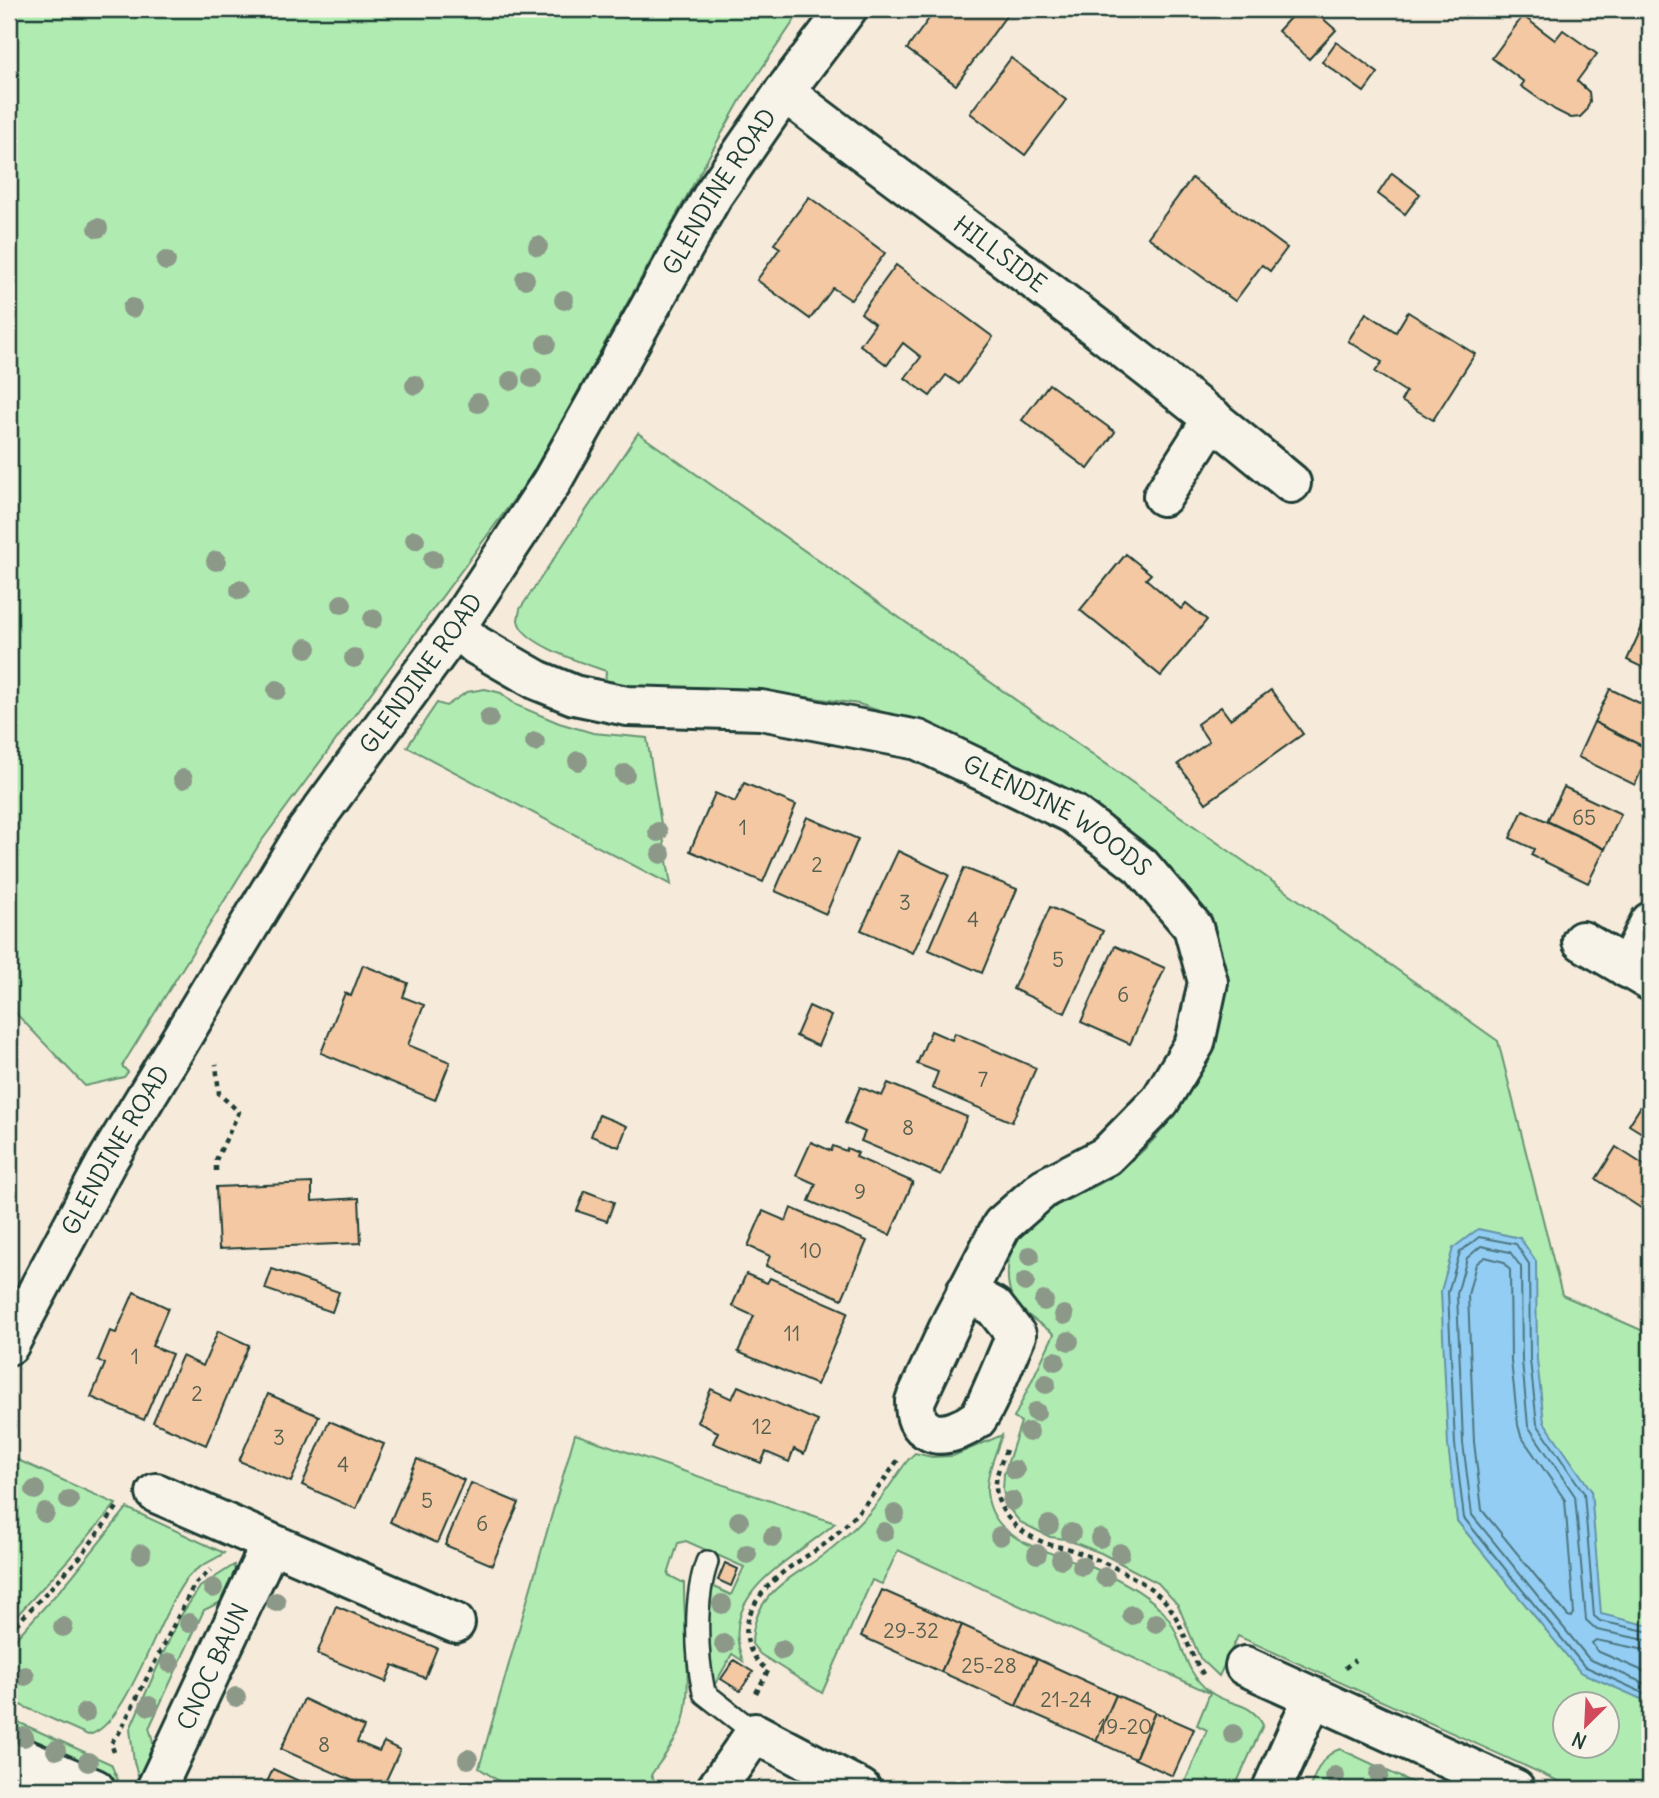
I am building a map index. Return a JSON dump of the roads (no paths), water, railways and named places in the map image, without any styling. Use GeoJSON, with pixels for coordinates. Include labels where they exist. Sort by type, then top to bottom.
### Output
{"type":"FeatureCollection","features":[{"type":"Feature","properties":{"kind":"street","name":"GLENDINE ROAD"},"geometry":{"type":"LineString","coordinates":[[9,1345],[106,1163],[305,833],[456,627],[551,484],[713,195],[784,92],[847,9]]}},
{"type":"Feature","properties":{"kind":"street","name":"HILLSIDE"},"geometry":{"type":"LineString","coordinates":[[784,92],[1213,418],[1291,483]]}},
{"type":"Feature","properties":{"kind":"street"},"geometry":{"type":"LineString","coordinates":[[1163,496],[1213,418]]}},
{"type":"Feature","properties":{"kind":"street","name":"GLENDINE WOODS"},"geometry":{"type":"LineString","coordinates":[[456,627],[476,645],[537,680],[574,695],[627,706],[761,710],[918,740],[1073,814],[1141,866],[1193,927],[1209,982],[1195,1043],[1160,1101],[1106,1156],[1044,1188],[1002,1225],[966,1292],[915,1401],[915,1414],[919,1424],[937,1435],[947,1434],[978,1419],[1016,1335],[994,1307],[966,1292]]}},
{"type":"Feature","properties":{"kind":"street"},"geometry":{"type":"LineString","coordinates":[[1582,941],[1639,974],[1650,922]]}},
{"type":"Feature","properties":{"kind":"street"},"geometry":{"type":"LineString","coordinates":[[156,1493],[268,1550],[454,1623]]}},
{"type":"Feature","properties":{"kind":"street","name":"CNOC BAUN"},"geometry":{"type":"LineString","coordinates":[[156,1789],[268,1550]]}},
{"type":"Feature","properties":{"kind":"street"},"geometry":{"type":"LineString","coordinates":[[1245,1667],[1515,1789]]}},
{"type":"Feature","properties":{"kind":"street"},"geometry":{"type":"LineString","coordinates":[[1272,1789],[1313,1697]]}},
{"type":"Feature","properties":{"kind":"street"},"geometry":{"type":"LineString","coordinates":[[716,1789],[755,1733],[861,1789]]}},
{"type":"Feature","properties":{"kind":"street"},"geometry":{"type":"LineString","coordinates":[[9,1752],[95,1789]]}},
{"type":"Feature","properties":{"kind":"lane"},"geometry":{"type":"LineString","coordinates":[[707,1562],[701,1581],[699,1606],[704,1693],[755,1733]]}},
{"type":"Feature","properties":{"kind":"water"},"geometry":{"type":"Polygon","coordinates":[[[1478,1229],[1520,1238],[1536,1261],[1537,1360],[1544,1422],[1591,1490],[1601,1614],[1650,1626],[1650,1703],[1580,1672],[1457,1521],[1448,1445],[1441,1291],[1453,1248],[1478,1229]]]}}]}
